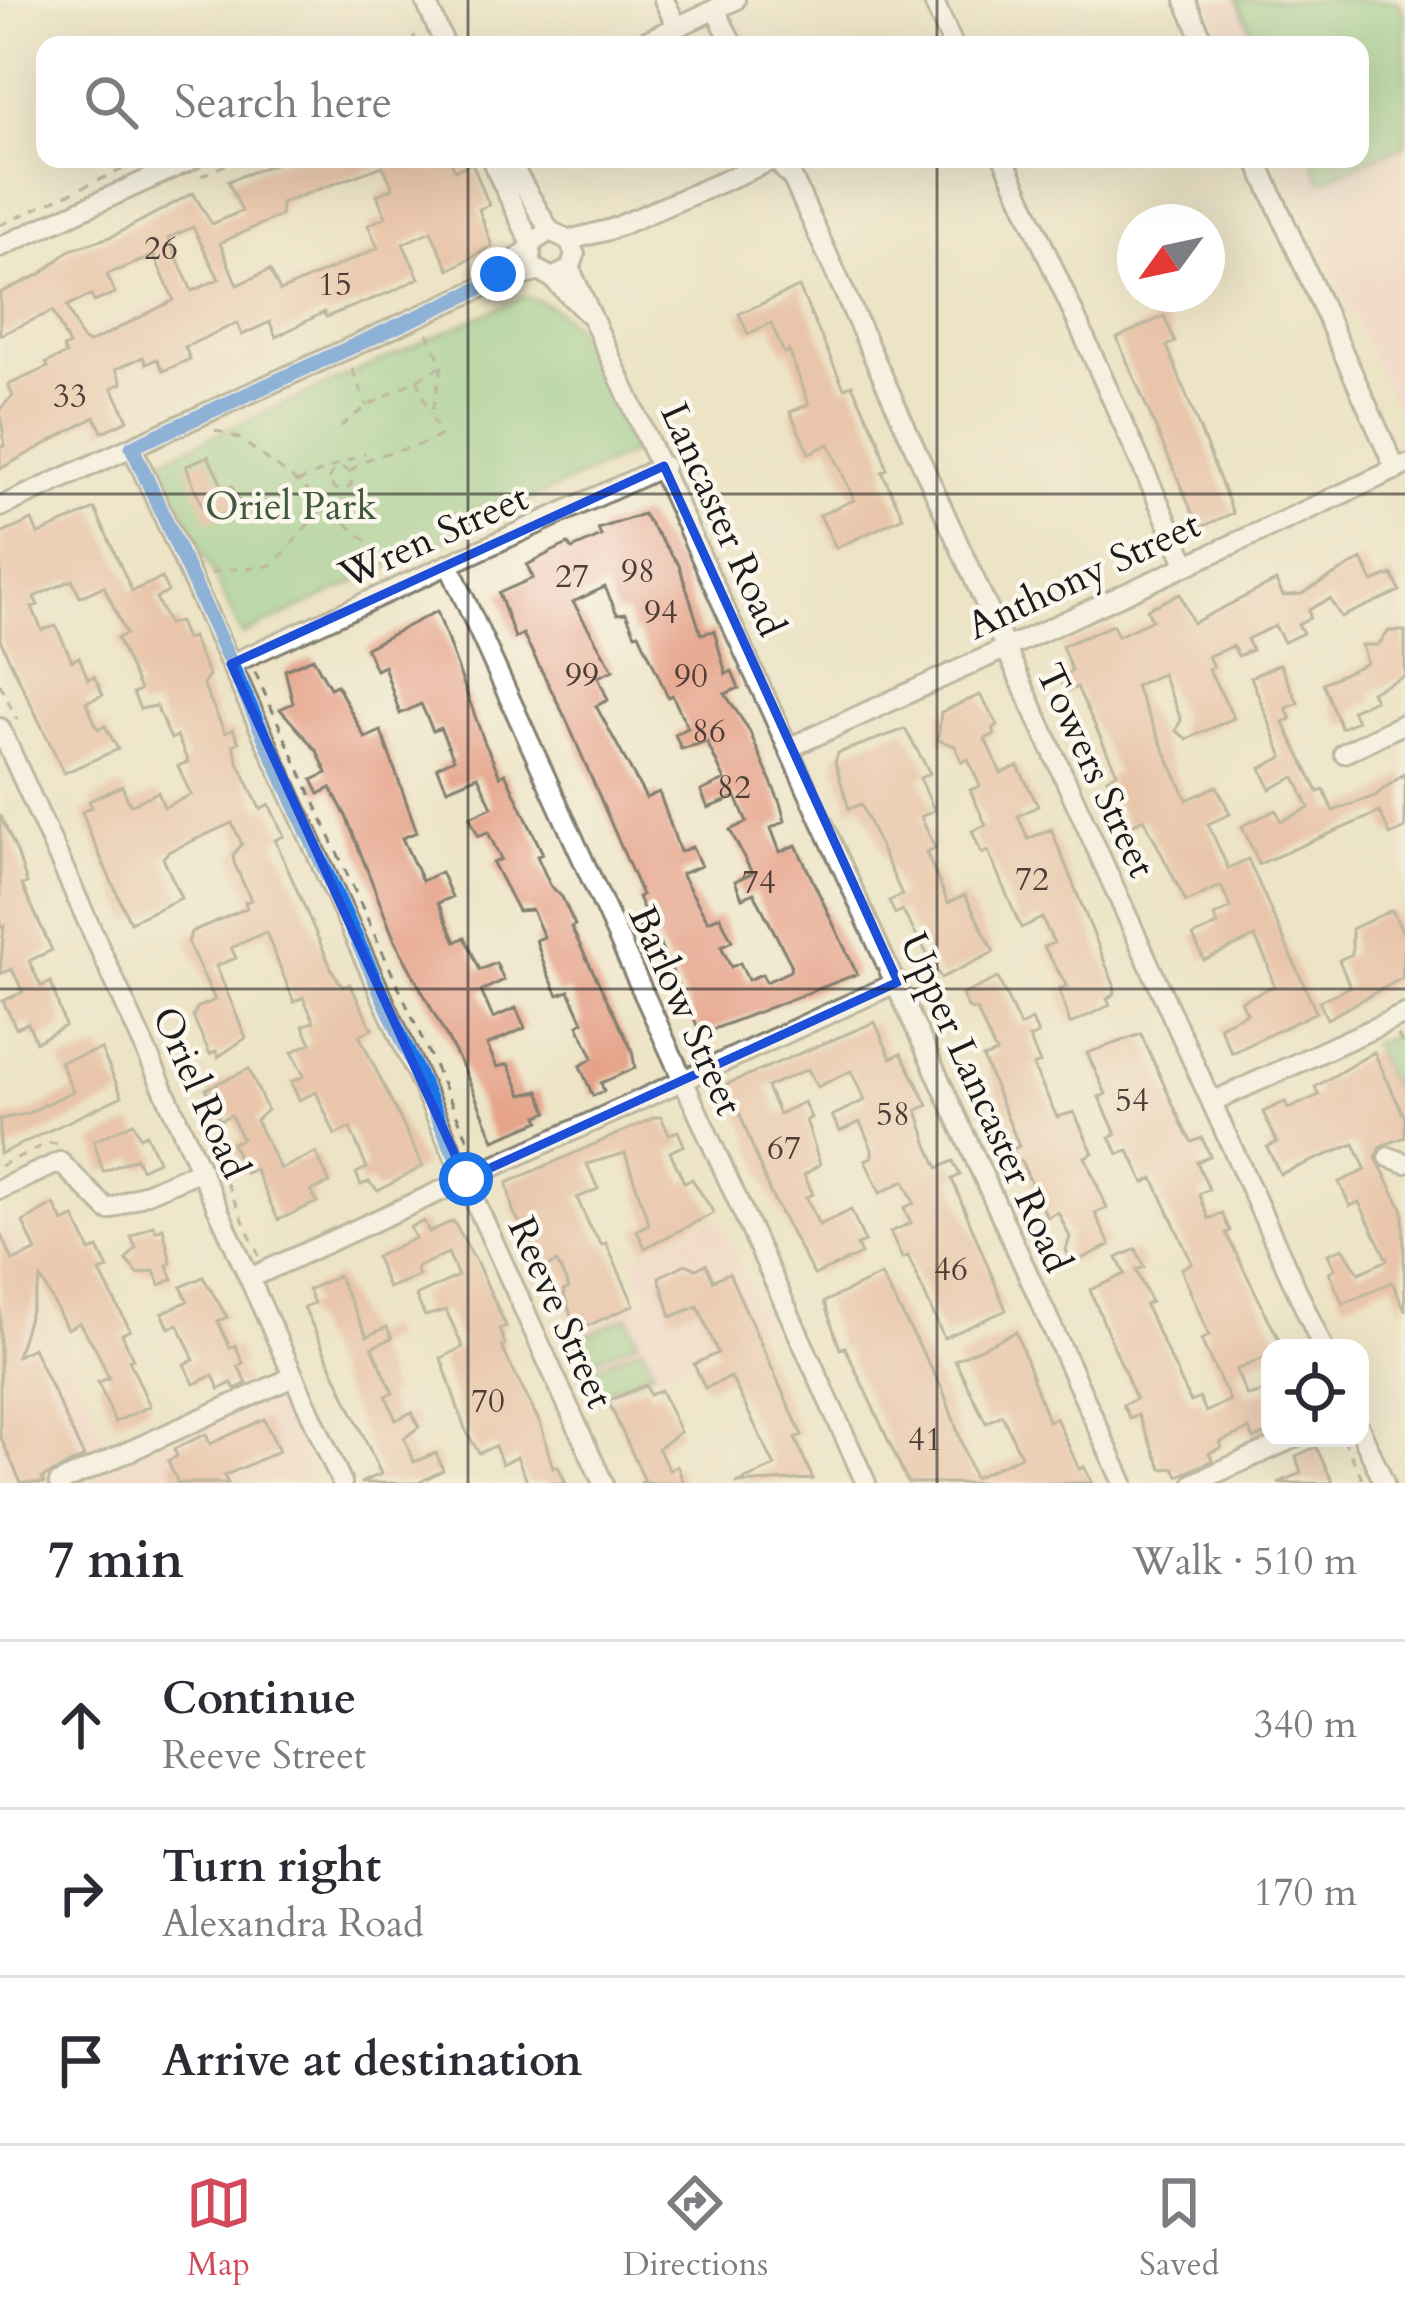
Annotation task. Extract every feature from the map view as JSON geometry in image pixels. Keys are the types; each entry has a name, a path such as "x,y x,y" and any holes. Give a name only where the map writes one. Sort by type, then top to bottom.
{"street":[{"path":"424,0 440,36"},
{"path":"664,0 677,27"},
{"path":"658,36 734,0"},
{"path":"933,0 949,36"},
{"path":"1185,0 1201,36"},
{"path":"716,9 729,36"},
{"path":"0,247 173,168"},
{"path":"495,168 530,247 559,258"},
{"name":"Lancaster Road","path":"513,168 594,320 791,747"},
{"path":"0,507 483,287 599,244 612,230 754,168"},
{"name":"Towers Street","path":"783,168 793,179 1319,1339"},
{"path":"1008,168 1186,562"},
{"path":"1260,168 1400,467"},
{"path":"530,247 559,258"},
{"path":"483,287 530,247"},
{"name":"Reeve Street","path":"132,447 472,1171 603,1483"},
{"name":"Wren Street","path":"231,664 664,466"},
{"name":"Anthony Street","path":"791,747 1400,467"},
{"name":"Barlow Street","path":"449,565 866,1483"},
{"path":"1344,753 1405,723"},
{"name":"Oriel Road","path":"0,728 342,1483"},
{"name":"Upper Lancaster Road","path":"791,747 1124,1483"},
{"path":"250,1278 472,1171 898,982"},
{"path":"1212,1102 1405,1014"},
{"path":"0,1189 60,1162 108,1210 201,1170"},
{"path":"59,1483 293,1377"},
{"path":"1194,1483 1274,1447"},
{"path":"1368,1447 1384,1483"}],"path":[{"path":"0,225 125,168"},
{"path":"427,331 442,366 430,416"},
{"path":"341,427 368,406 442,366"},
{"path":"352,369 368,406"},
{"path":"333,486 350,485 350,472 368,455 413,449 440,435 417,380"},
{"path":"213,427 238,438 297,482 403,573"},
{"path":"297,482 367,453"},
{"path":"318,502 333,486 334,470 350,472"},
{"path":"211,574 229,566 264,568 275,563 323,507"},
{"path":"254,670 472,1171"},
{"path":"1397,1033 1405,1050"},
{"path":"1347,1447 1364,1483"}],"highlighted area":[{"path":"664,466 898,982 466,1179 231,664"}],"shaded area":[{"path":"1211,0 1405,0 1405,429 1287,168 1369,168 1369,36 1227,36"},
{"path":"232,270 273,357 101,434 61,348"},
{"path":"0,1208 111,1451 44,1483 0,1483"},
{"path":"717,1215 767,1325 593,1403 565,1339 650,1299 632,1256"},
{"path":"275,1393 316,1483 78,1483"}],"green space":[{"path":"1237,0 1397,0 1405,17 1405,145 1369,160 1369,36 1254,36"},
{"path":"1315,168 1351,168 1321,181"},
{"name":"Oriel Park","path":"523,297 545,304 580,335 633,452 242,635 160,460"},
{"path":"1405,1030 1405,1114 1372,1044"},
{"path":"628,1316 639,1340 587,1363 577,1339"},
{"path":"642,1346 653,1371 601,1394 590,1369"}],"building":[{"path":"263,168 377,168 281,203 281,215 220,243 237,285 270,270 280,291 378,248 368,225 386,217 377,195 393,188 384,168 474,168 489,205 479,209 492,246 449,270 431,231 403,244 419,278 391,292 326,317 324,312 276,337 270,322 242,335 237,323 185,347 190,359 163,371 157,359 146,364 143,357 116,369 122,383 112,388 128,420 102,432 95,417 0,469 0,448 5,446 0,409 13,396 8,385 48,367 46,363 66,354 63,348 69,345 53,311 0,335 0,293 41,274 70,250 113,236 193,193 212,224 242,211 228,181","holes":["193,227 219,279 192,291 168,238","154,256 174,300 89,343 82,339 67,306 91,295 94,302 115,293 107,274"]},
{"path":"799,287 844,388 852,385 878,439 887,469 882,472 903,517 836,548 820,515 854,500 829,444 809,453 790,412 809,404 789,351 784,353 771,323 748,334 739,314"},
{"path":"1164,316 1175,342 1167,346 1233,513 1199,528 1117,338"},
{"path":"208,456 224,489 232,486 242,507 208,521 186,466"},
{"path":"95,509 132,591 162,578 168,592 156,598 168,624 179,622 186,639 192,637 209,676 203,684 225,733 233,729 239,742 233,745 238,762 260,809 269,804 284,836 275,840 333,972 343,987 350,984 372,1029 359,1035 423,1166 378,1191 369,1182 361,1185 356,1173 367,1168 350,1128 335,1135 316,1092 299,1100 291,1082 304,1076 292,1052 311,1043 303,1026 314,1021 303,997 294,1002 266,932 231,948 236,958 216,966 246,1038 218,1057 216,1051 210,1054 193,1017 197,1008 215,1000 188,943 191,932 247,908 245,902 251,900 234,863 233,855 242,844 232,823 168,852 163,858 181,898 130,922 90,834 82,812 92,807 89,801 122,786 130,805 158,792 164,807 191,795 178,766 188,762 177,736 171,739 156,706 140,709 133,693 140,690 117,638 126,634 104,586 80,597 72,580 34,597 38,605 32,607 42,630 56,626 72,661 79,657 88,679 94,676 103,695 86,702 98,729 105,726 118,749 64,773 0,640 1,534 32,520 38,534"},
{"path":"643,514 679,565 701,634 714,631 726,674 732,671 739,688 725,694 749,730 780,803 785,821 771,828 780,852 796,845 857,974 701,1034 657,938 645,939 639,926 649,922 638,897 642,895 566,719 523,634 515,638 499,593 533,578 527,565 568,544 572,549 601,536 598,529","holes":["605,587 617,614 626,613 635,634 639,633 688,728 675,734 681,749 707,742 725,780 701,791 708,808 736,797 747,822 730,830 752,873 735,881 742,898 754,893 791,964 790,971 766,982 762,974 748,980 740,963 731,967 721,946 732,941 720,916 708,921 681,874 701,866 692,847 680,852 659,792 646,798 596,706 608,700 598,677 613,670 573,602"]},
{"path":"1362,559 1373,582 1392,574 1400,591 1341,617 1330,599 1309,609 1310,618 1298,624 1303,633 1284,642 1275,626 1247,639 1252,650 1238,656 1233,646 1208,656 1213,667 1208,669 1234,718 1187,739 1176,731 1181,719 1162,674 1135,686 1187,800 1217,786 1230,814 1208,824 1228,868 1248,859 1316,1012 1232,1053 1219,1026 1247,1013 1241,1001 1274,986 1267,962 1255,937 1204,960 1193,936 1218,925 1214,916 1231,908 1221,886 1186,902 1144,819 1128,827 1117,804 1107,808 1101,795 1113,790 1107,778 1117,773 1077,687 1066,692 1059,677 1072,671 1062,646 1113,625 1118,636 1152,620 1147,609 1180,594 1193,623 1276,581 1283,596 1301,594"},
{"path":"437,611 484,741 500,776 505,773 543,854 537,856 550,885 562,897 575,925 571,927 632,1050 635,1068 601,1083 604,1091 593,1096 580,1066 593,1058 578,1025 583,1022 569,991 558,995 546,970 536,940 544,937 532,910 518,911 493,863 501,859 488,832 478,836 470,817 492,807 478,776 447,789 437,767 454,759 440,728 433,731 421,704 400,714 384,666 376,670 366,648"},
{"path":"1389,631 1405,631 1405,676 1371,692 1375,700 1352,710 1357,721 1341,728 1323,683 1367,663 1362,645 1378,645"},
{"path":"313,658 330,688 337,685 365,738 381,731 417,832 402,838 422,881 441,872 452,897 438,903 456,942 465,937 480,970 496,963 504,980 481,991 493,1018 516,1008 525,1028 487,1045 497,1067 508,1064 522,1095 539,1091 548,1112 538,1116 540,1121 494,1140 464,1069 395,941 346,816 331,788 319,794 312,780 327,773 317,751 280,709 293,703 285,670"},
{"path":"1280,664 1298,703 1286,708 1291,719 1283,722 1318,792 1324,790 1333,811 1375,796 1405,773 1405,828 1390,835 1380,812 1259,864 1242,826 1276,810 1281,821 1309,808 1295,777 1270,789 1261,768 1283,757 1251,677"},
{"path":"980,695 998,725 993,728 995,734 985,739 1001,773 1018,766 1038,806 1018,816 1028,839 1051,829 1114,985 1115,993 1107,999 1110,1005 1070,1024 1059,989 1067,986 1044,947 1054,943 1042,918 1021,928 988,851 982,854 972,831 986,825 970,790 980,786 968,759 962,762 955,746 938,740 941,712"},
{"path":"905,729 930,773 920,778 934,810 921,817 935,848 926,852 948,903 965,895 994,952 941,978 902,910 895,914 889,901 902,895 861,804 849,809 835,762 838,753"},
{"path":"0,815 27,883 22,885 52,950 29,961 41,986 51,982 65,1026 36,1042 28,1023 16,1028 3,1001 23,992 12,969 0,974 4,926 0,928"},
{"path":"1392,910 1405,938 1402,978 1327,1019 1319,1001 1350,987 1339,960 1352,954 1352,929"},
{"path":"998,978 1020,1026 1032,1020 1038,1034 1029,1038 1040,1063 1033,1066 1057,1117 1074,1112 1093,1153 1085,1157 1107,1208 1095,1213 1110,1245 1072,1263 1066,1250 1070,1237 1058,1212 1047,1217 1021,1161 1009,1166 1003,1154 1019,1146 983,1058 996,1053 977,1011 968,1008 962,995"},
{"path":"875,1022 891,1058 901,1053 928,1105 917,1110 938,1168 953,1161 960,1175 952,1179 1006,1310 944,1338 908,1256 902,1258 890,1232 911,1223 904,1208 914,1203 904,1181 880,1193 865,1160 872,1157 872,1149 860,1122 840,1131 832,1116 865,1100 851,1071 817,1087 808,1069 767,1087 779,1114 804,1102 811,1118 806,1120 820,1164 804,1175 813,1194 806,1197 819,1225 851,1210 865,1242 857,1245 861,1254 814,1275 770,1193 735,1101 730,1104 722,1086"},
{"path":"1141,1034 1186,1133 1192,1142 1202,1138 1210,1156 1197,1162 1209,1189 1199,1194 1209,1219 1222,1213 1230,1231 1226,1233 1279,1339 1261,1339 1261,1359 1236,1370 1247,1396 1261,1392 1261,1436 1254,1439 1249,1429 1220,1442 1222,1447 1209,1453 1213,1460 1178,1476 1174,1468 1162,1469 1138,1415 1130,1419 1123,1405 1136,1399 1090,1290 1125,1274 1117,1258 1136,1249 1144,1267 1136,1270 1151,1302 1145,1305 1191,1402 1200,1398 1206,1412 1230,1400 1201,1340 1209,1336 1181,1269 1192,1263 1153,1178 1144,1183 1129,1151 1118,1154 1110,1137 1116,1134 1099,1097 1106,1094 1087,1053"},
{"path":"101,1049 122,1096 0,1154 0,1119 26,1114 73,1091 60,1062"},
{"path":"1374,1052 1405,1118 1405,1137 1381,1146 1376,1158 1403,1210 1405,1311 1392,1282 1343,1304 1329,1272 1335,1269 1328,1254 1343,1248 1359,1273 1387,1260 1359,1202 1350,1206 1339,1182 1366,1170 1354,1144 1280,1174 1267,1147 1277,1142 1263,1112 1285,1102 1288,1109 1319,1095 1315,1087"},
{"path":"249,1069 267,1110 256,1120 280,1169 316,1153 330,1183 311,1191 317,1202 278,1220 255,1169 245,1173 232,1143 242,1139 231,1115 220,1120 206,1089"},
{"path":"661,1117 669,1134 678,1131 684,1145 670,1152 684,1182 692,1179 714,1213 645,1248 637,1230 649,1224 625,1153 587,1164 598,1189 577,1198 589,1225 602,1245 606,1243 634,1305 576,1331 563,1291 569,1288 557,1262 544,1268 513,1211 507,1183"},
{"path":"133,1123 140,1137 146,1134 158,1161 141,1169 136,1158 103,1172 94,1141"},
{"path":"54,1204 63,1222 74,1217 90,1251 98,1248 108,1269 100,1272 130,1330 122,1334 150,1406 115,1422 98,1382 109,1378 95,1347 79,1323 67,1329 41,1278 17,1356 33,1348 84,1457 42,1478 44,1483 21,1483 0,1436 0,1232 13,1261 36,1251 23,1222"},
{"path":"424,1221 429,1232 453,1221 476,1261 506,1326 499,1329 505,1344 501,1346 541,1425 553,1468 558,1466 566,1483 528,1483 517,1457 502,1464 495,1446 479,1453 465,1429 441,1358 463,1347 446,1310 425,1316 416,1296 458,1276 448,1253 416,1268 419,1276 388,1288 376,1257 415,1238 410,1227"},
{"path":"153,1225 156,1231 163,1228 173,1279 160,1285 154,1271 138,1274 126,1260 136,1248 131,1237"},
{"path":"686,1264 696,1269 706,1264 713,1280 729,1273 802,1435 795,1438 813,1479 736,1483 775,1466 731,1377 705,1388 694,1364 718,1353 698,1306 671,1317 659,1277"},
{"path":"881,1275 943,1390 974,1478 1021,1456 1002,1415 986,1423 955,1360 1016,1332 1048,1421 1056,1418 1079,1469 1084,1467 1092,1483 908,1483 845,1347 840,1349 824,1302"},
{"path":"338,1276 367,1336 387,1327 392,1338 372,1347 393,1393 386,1396 396,1420 412,1412 419,1427 404,1438 414,1462 436,1453 443,1470 418,1483 360,1483 381,1474 304,1307 314,1303 308,1290"},
{"path":"203,1277 227,1317 218,1321 230,1348 235,1345 243,1363 238,1366 247,1383 235,1389 232,1383 219,1389 213,1375 194,1384 184,1364 194,1360 178,1324 169,1328 162,1313 188,1301 181,1287"},
{"path":"646,1385 650,1395 661,1390 680,1432 658,1448 669,1470 677,1466 684,1483 640,1483 645,1481 608,1401"},
{"path":"264,1419 279,1451 224,1476 228,1483 178,1483 168,1461 177,1456 174,1449 206,1434 210,1444"},
{"path":"1316,1447 1333,1483 1278,1483 1301,1473 1296,1456"}],"route":[{"path":"466,1179 132,447 483,287 498,274"}]}
